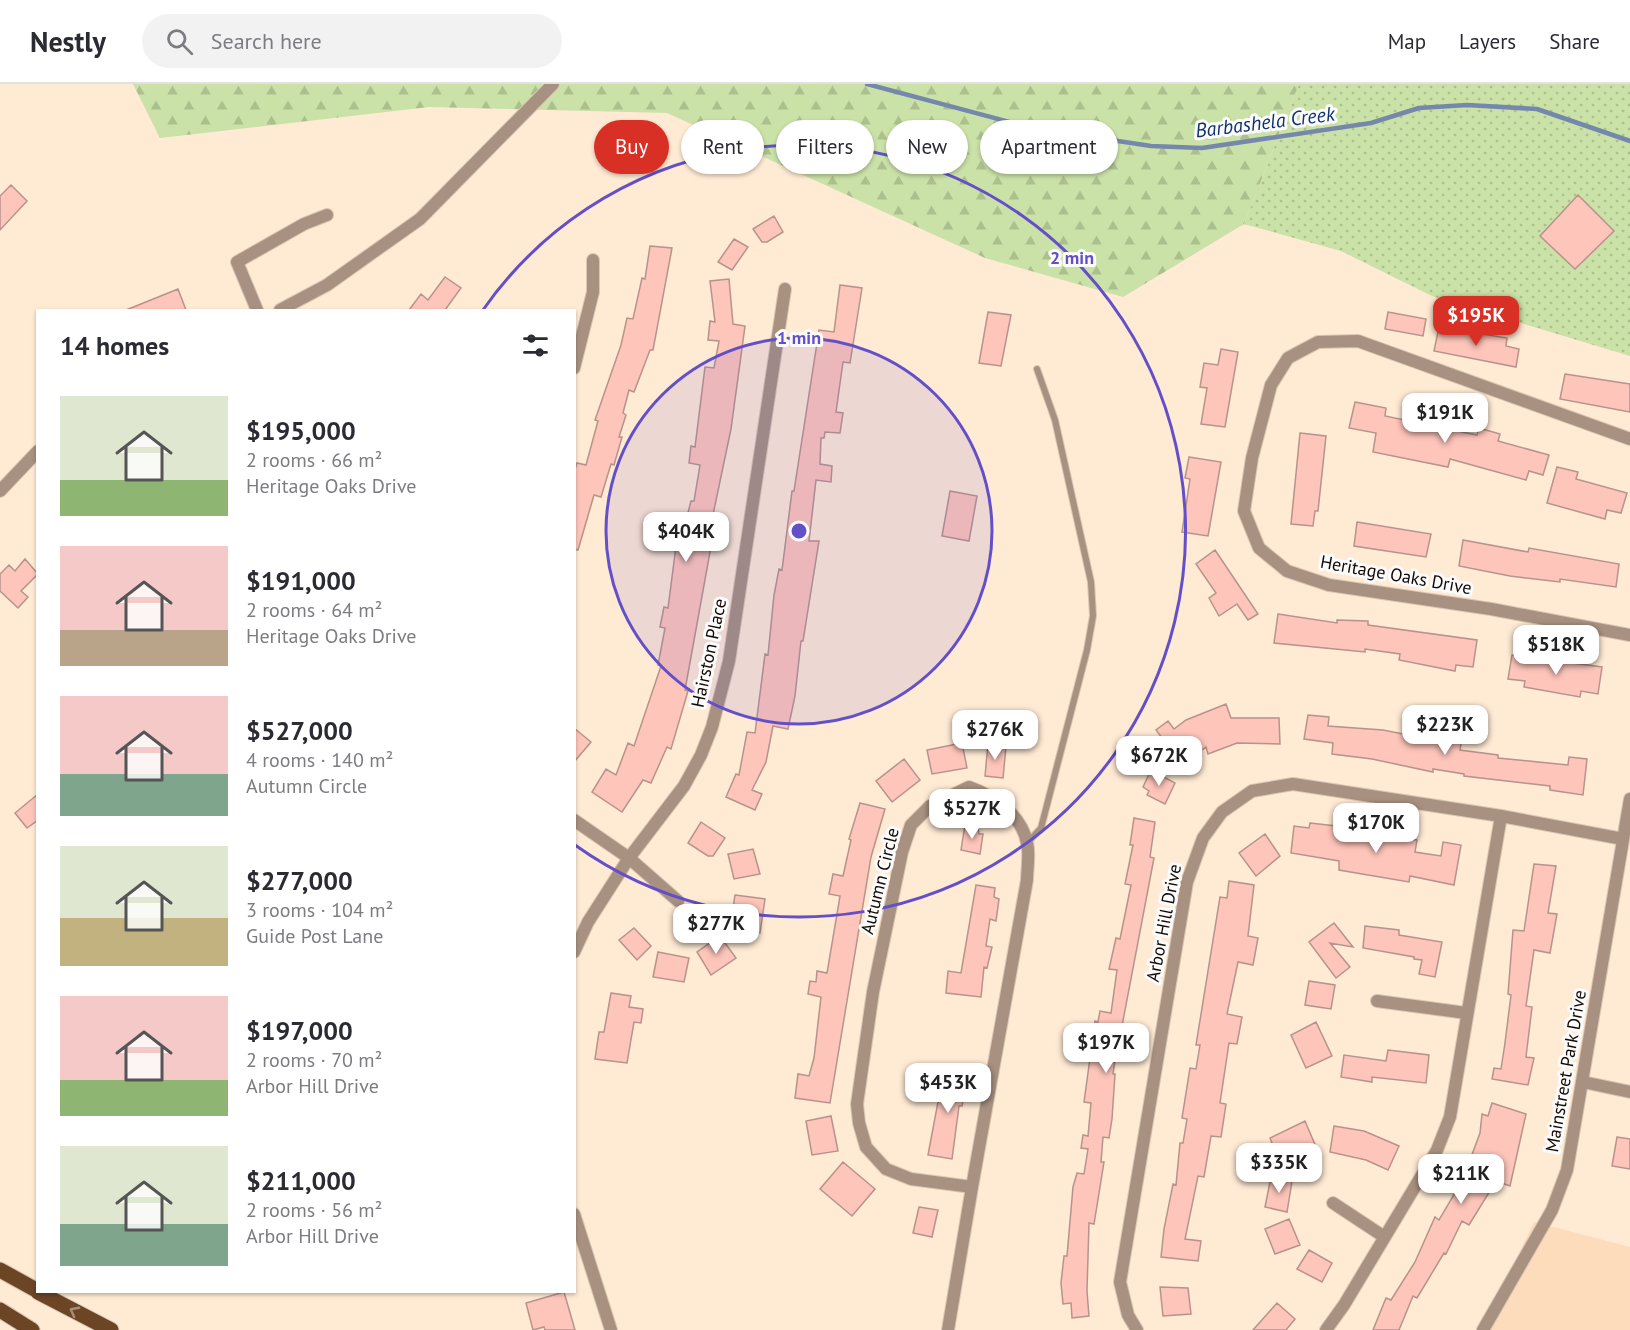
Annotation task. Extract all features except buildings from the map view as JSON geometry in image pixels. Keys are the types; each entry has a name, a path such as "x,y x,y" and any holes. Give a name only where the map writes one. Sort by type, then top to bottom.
{"main road":[{"path":"0,1270 36,1290"},
{"path":"42,1293 111,1330"},
{"path":"0,1310 32,1330"}],"street":[{"path":"282,309 327,285 420,219 553,84"},
{"path":"257,309 237,262 304,224 327,215"},
{"path":"576,360 592,292 593,260"},
{"name":"Hairston Place","path":"576,948 588,922 629,858 684,786 701,755 712,727 729,661 785,289"},
{"name":"Heritage Oaks Drive","path":"1630,439 1358,341 1318,342 1288,358 1271,385 1252,458 1244,511 1259,548 1287,571 1329,585 1491,609 1630,635"},
{"path":"0,491 36,453"},
{"name":"Arbor Hill Drive","path":"1137,1330 1128,1315 1120,1282 1187,882 1203,838 1222,812 1252,791 1293,784 1501,816 1623,839"},
{"name":"Autumn Circle","path":"948,1330 1027,880 1027,843 1018,820 990,795 969,787 930,806 911,825 902,852 873,992 857,1104 859,1123 866,1147 886,1169 912,1179 972,1187"},
{"name":"Mainstreet Park Drive","path":"1483,1330 1552,1210 1567,1170 1630,799"},
{"path":"1326,1330 1344,1305 1383,1236 1437,1149 1450,1117 1501,816"},
{"path":"576,821 629,858 678,901"},
{"path":"1377,1001 1466,1014"},
{"path":"1583,1082 1630,1092"},
{"path":"1333,1203 1383,1236"},
{"path":"576,1220 611,1330"}],"lane":[{"path":"1027,843 1041,828 1087,650 1093,616 1091,582 1055,420 1037,369"}],"shaded area":[{"path":"1534,1222 1630,1247 1630,1330 1482,1330"}],"green space":[{"path":"133,84 1299,84 1244,224 1123,297 985,258 801,174 874,174 874,120 776,120 776,163 764,157 764,120 682,120 667,113 429,107 160,138"},
{"path":"1299,84 1630,84 1630,356 1432,296 1341,251 1244,224"}],"waterway":[{"name":"Barbashela Creek","path":"867,84 1032,128 1151,146 1202,148 1371,123 1419,108 1467,105 1537,109 1630,141"}]}
